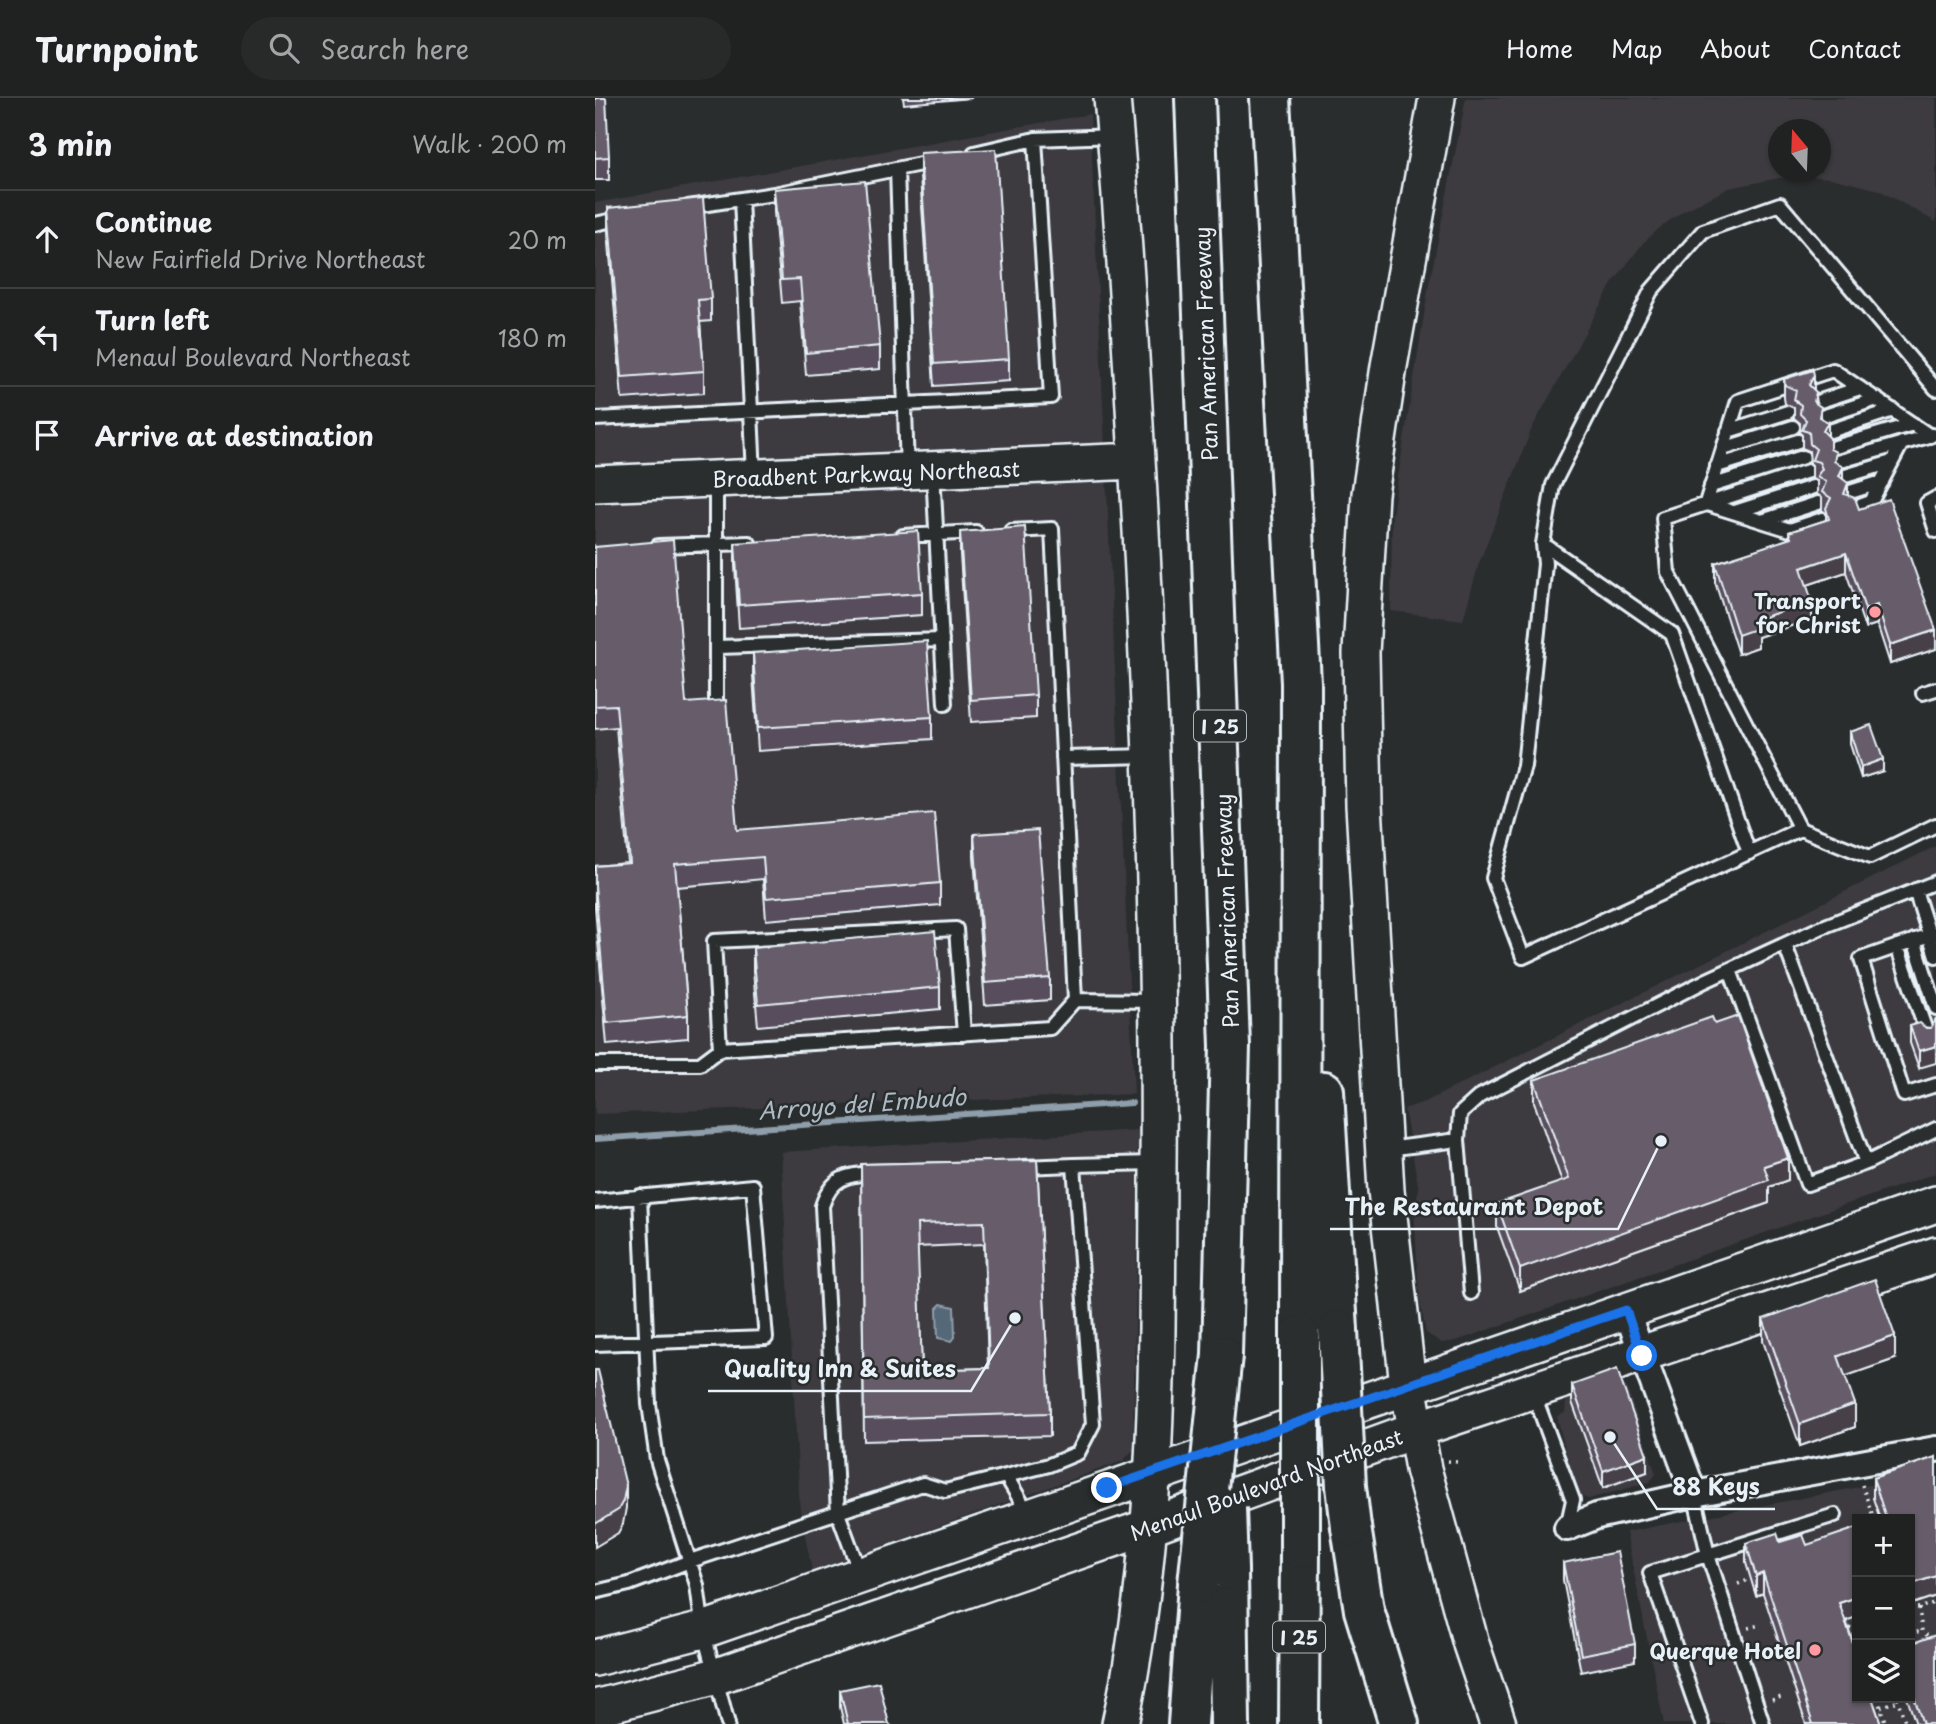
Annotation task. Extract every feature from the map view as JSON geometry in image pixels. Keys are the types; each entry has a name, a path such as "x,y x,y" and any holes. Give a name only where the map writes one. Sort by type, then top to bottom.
{"highway":[{"name":"Pan American Freeway","path":"1195,98 1230,1046 1213,1577"},
{"name":"I 25","path":"1270,98 1301,683 1299,1724"},
{"path":"1301,683 1346,1486 1359,1585 1374,1651 1399,1724"},
{"path":"1188,1724 1213,1577"},
{"path":"1213,1577 1230,1724"},
{"path":"1374,1651 1407,1724"}],"main road":[{"path":"1112,98 1131,340 1152,756 1159,1001 1151,1473 1148,1527 1132,1662 1121,1724"},
{"path":"1437,98 1389,366 1365,555 1361,653 1364,806 1383,1150 1408,1384 1423,1469 1453,1583 1498,1724"},
{"name":"Broadbent Parkway Northeast","path":"595,484 1137,461"},
{"path":"595,1658 702,1630 1408,1384 1936,1204"},
{"name":"Menaul Boulevard Northeast","path":"595,1708 717,1676 1148,1527 1415,1430 1642,1356 1936,1255"}],"street":[{"path":"1626,1310 1693,1494"},
{"path":"1567,1528 1597,1516 1693,1494 1936,1449"}],"lane":[{"path":"679,208 897,169 1035,139 1115,136"},
{"path":"595,419 1051,397 1035,139"},
{"path":"897,169 903,404 937,534 945,704"},
{"path":"741,199 754,477"},
{"path":"1800,829 1523,957 1493,878 1524,766 1545,564 1543,544 1553,485 1651,291 1703,231 1780,204 1936,389"},
{"path":"595,224 642,214"},
{"path":"1706,503 1738,401 1833,370 1933,435"},
{"path":"1817,402 1860,388"},
{"path":"1822,417 1877,400"},
{"path":"1827,432 1893,410"},
{"path":"1728,431 1788,412"},
{"path":"1832,448 1913,424"},
{"path":"1723,449 1793,427"},
{"path":"1837,462 1933,435"},
{"path":"1717,466 1798,442"},
{"path":"1852,509 1871,502 1902,443"},
{"path":"1711,486 1803,457"},
{"path":"1842,477 1892,462"},
{"path":"1808,471 1663,518 1668,572 1800,829 1870,857 1936,825"},
{"path":"716,479 716,704"},
{"path":"1847,493 1882,482"},
{"path":"1735,512 1813,487"},
{"path":"1936,498 1927,503 1936,528"},
{"path":"1706,503 1790,530 1823,519"},
{"path":"1762,521 1818,503"},
{"path":"595,1064 700,1064 720,1049 1050,1028 1075,1000 1052,529 896,536"},
{"path":"648,547 757,542"},
{"path":"1543,544 1672,634 1749,853"},
{"path":"718,647 942,640"},
{"path":"1923,693 1936,689"},
{"path":"1063,758 1152,756"},
{"path":"1472,1293 1458,1140 1460,1114 1480,1096 1784,944 1936,881"},
{"path":"1915,890 1933,934 1936,956"},
{"path":"720,1049 714,941 956,929 964,1034"},
{"path":"1933,934 1861,959 1904,1095 1936,1084"},
{"path":"1914,940 1936,1008"},
{"path":"1784,944 1866,1163"},
{"path":"1897,946 1928,1037"},
{"path":"1730,970 1807,1184 1866,1163 1936,1129"},
{"path":"1075,1000 1159,1001"},
{"path":"1383,1150 1458,1140"},
{"path":"1008,1168 1158,1163"},
{"path":"595,1592 629,1584 690,1561 923,1484 945,1491 1049,1465 1078,1452 1093,1424 1074,1165"},
{"path":"861,1574 838,1513 822,1206 827,1189 840,1179 888,1173"},
{"path":"595,1201 753,1186 766,1338 648,1345 595,1344"},
{"path":"640,1196 649,1404 657,1460 697,1585 702,1630 717,1676 728,1724"},
{"path":"1533,1392 1573,1500 1567,1528"},
{"path":"1006,1476 1029,1515"},
{"path":"1693,1494 1708,1555 1763,1724"},
{"path":"1702,1724 1650,1573 1835,1515"}],"path":[{"path":"1446,1460 1458,1462"},
{"path":"1860,1480 1872,1514"},
{"path":"1738,1584 1751,1579"},
{"path":"1915,1608 1936,1602"},
{"path":"1919,1608 1922,1631 1936,1643"},
{"path":"1846,1621 1852,1628"},
{"path":"1915,1633 1922,1631"},
{"path":"1879,1703 1886,1724"},
{"path":"1870,1710 1889,1703"},
{"path":"1899,1703 1906,1724"}],"shaded area":[{"path":"1466,98 1936,98 1936,222 1879,190 1831,178 1831,119 1768,119 1768,180 1729,188 1683,211 1643,243 1612,284 1532,428 1479,563 1463,620 1391,611 1392,515 1428,290"},
{"path":"1090,114 1134,1094 595,1114 595,203"},
{"path":"1936,846 1936,1173 1456,1341 1442,1343 1426,1333 1419,1297 1414,1205 1419,1190 1404,1109 1427,1101"},
{"path":"1138,1130 1133,1450 1123,1461 812,1571 800,1509 781,1152"},
{"path":"1613,1384 1626,1386 1656,1474 1650,1482 1589,1499 1576,1495 1557,1416 1565,1413 1566,1401"},
{"path":"1936,1472 1936,1724 1664,1724 1626,1532"}],"water":[{"path":"941,1304 954,1307 955,1337 952,1341 938,1338 937,1308"}],"building":[{"path":"595,98 606,98 609,157 595,158"},
{"path":"996,149 1009,359 934,364 920,153"},
{"path":"865,181 880,346 806,353 800,279 782,280 774,189"},
{"path":"703,198 711,299 698,300 704,371 622,377 608,208"},
{"path":"1813,370 1814,375 1809,385 1816,392 1814,402 1821,407 1819,417 1828,422 1823,431 1830,438 1830,449 1836,452 1834,461 1843,467 1839,476 1848,483 1844,494 1855,498 1859,509 1889,499 1936,630 1890,645 1877,605 1865,609 1846,553 1801,568 1812,601 1755,620 1758,628 1738,635 1715,563 1791,538 1789,532 1829,519 1826,508 1831,498 1822,492 1826,482 1817,476 1822,469 1819,462 1812,460 1816,449 1810,444 1809,432 1802,430 1806,420 1800,414 1801,405 1794,400 1796,390 1785,385 1784,379"},
{"path":"1025,527 1036,695 971,700 960,532"},
{"path":"918,531 922,593 739,605 735,543"},
{"path":"673,540 686,703 726,700 737,830 934,813 940,883 766,898 763,857 675,864 688,1015 607,1023 595,866 630,863 616,705 595,706 595,547"},
{"path":"927,641 932,717 758,728 753,653"},
{"path":"1871,725 1883,759 1861,767 1850,732"},
{"path":"1038,830 1050,978 985,983 974,834"},
{"path":"935,931 940,987 758,1004 753,948"},
{"path":"1738,1016 1788,1158 1764,1166 1769,1180 1520,1269 1497,1204 1569,1179 1534,1080 1712,1017 1715,1024"},
{"path":"1936,1018 1936,1046 1919,1051 1910,1026 1920,1023 1931,1028"},
{"path":"1037,1160 1050,1413 864,1419 861,1164","holes":["984,1222 989,1368 922,1370 917,1224"]},
{"path":"1875,1279 1895,1336 1838,1356 1855,1404 1800,1424 1763,1319"},
{"path":"1617,1369 1647,1455 1603,1471 1572,1385"},
{"path":"595,1370 598,1370 626,1486 618,1510 595,1524"},
{"path":"1936,1457 1936,1576 1915,1583 1915,1514 1885,1514 1873,1478"},
{"name":"Querque Hotel","path":"1852,1530 1852,1599 1839,1603 1852,1641 1852,1703 1874,1703 1881,1724 1813,1724 1763,1573 1756,1576 1746,1543 1777,1533 1780,1542 1803,1535 1807,1545"},
{"path":"1617,1552 1635,1644 1581,1655 1563,1563"},
{"path":"1936,1635 1936,1724 1923,1724 1915,1700 1915,1642"},
{"path":"879,1682 889,1724 848,1724 840,1690"}],"waterway":[{"name":"Arroyo del Embudo","path":"595,1139 1132,1103"}],"place":[{"name":"Transport for Christ","path":"1875,612"},
{"name":"The Restaurant Depot","path":"1661,1141"},
{"name":"Quality Inn & Suites","path":"1015,1318"},
{"name":"88 Keys","path":"1610,1437"},
{"name":"Querque Hotel","path":"1815,1650"}],"route":[{"path":"1107,1488 1626,1310 1642,1356"}]}
